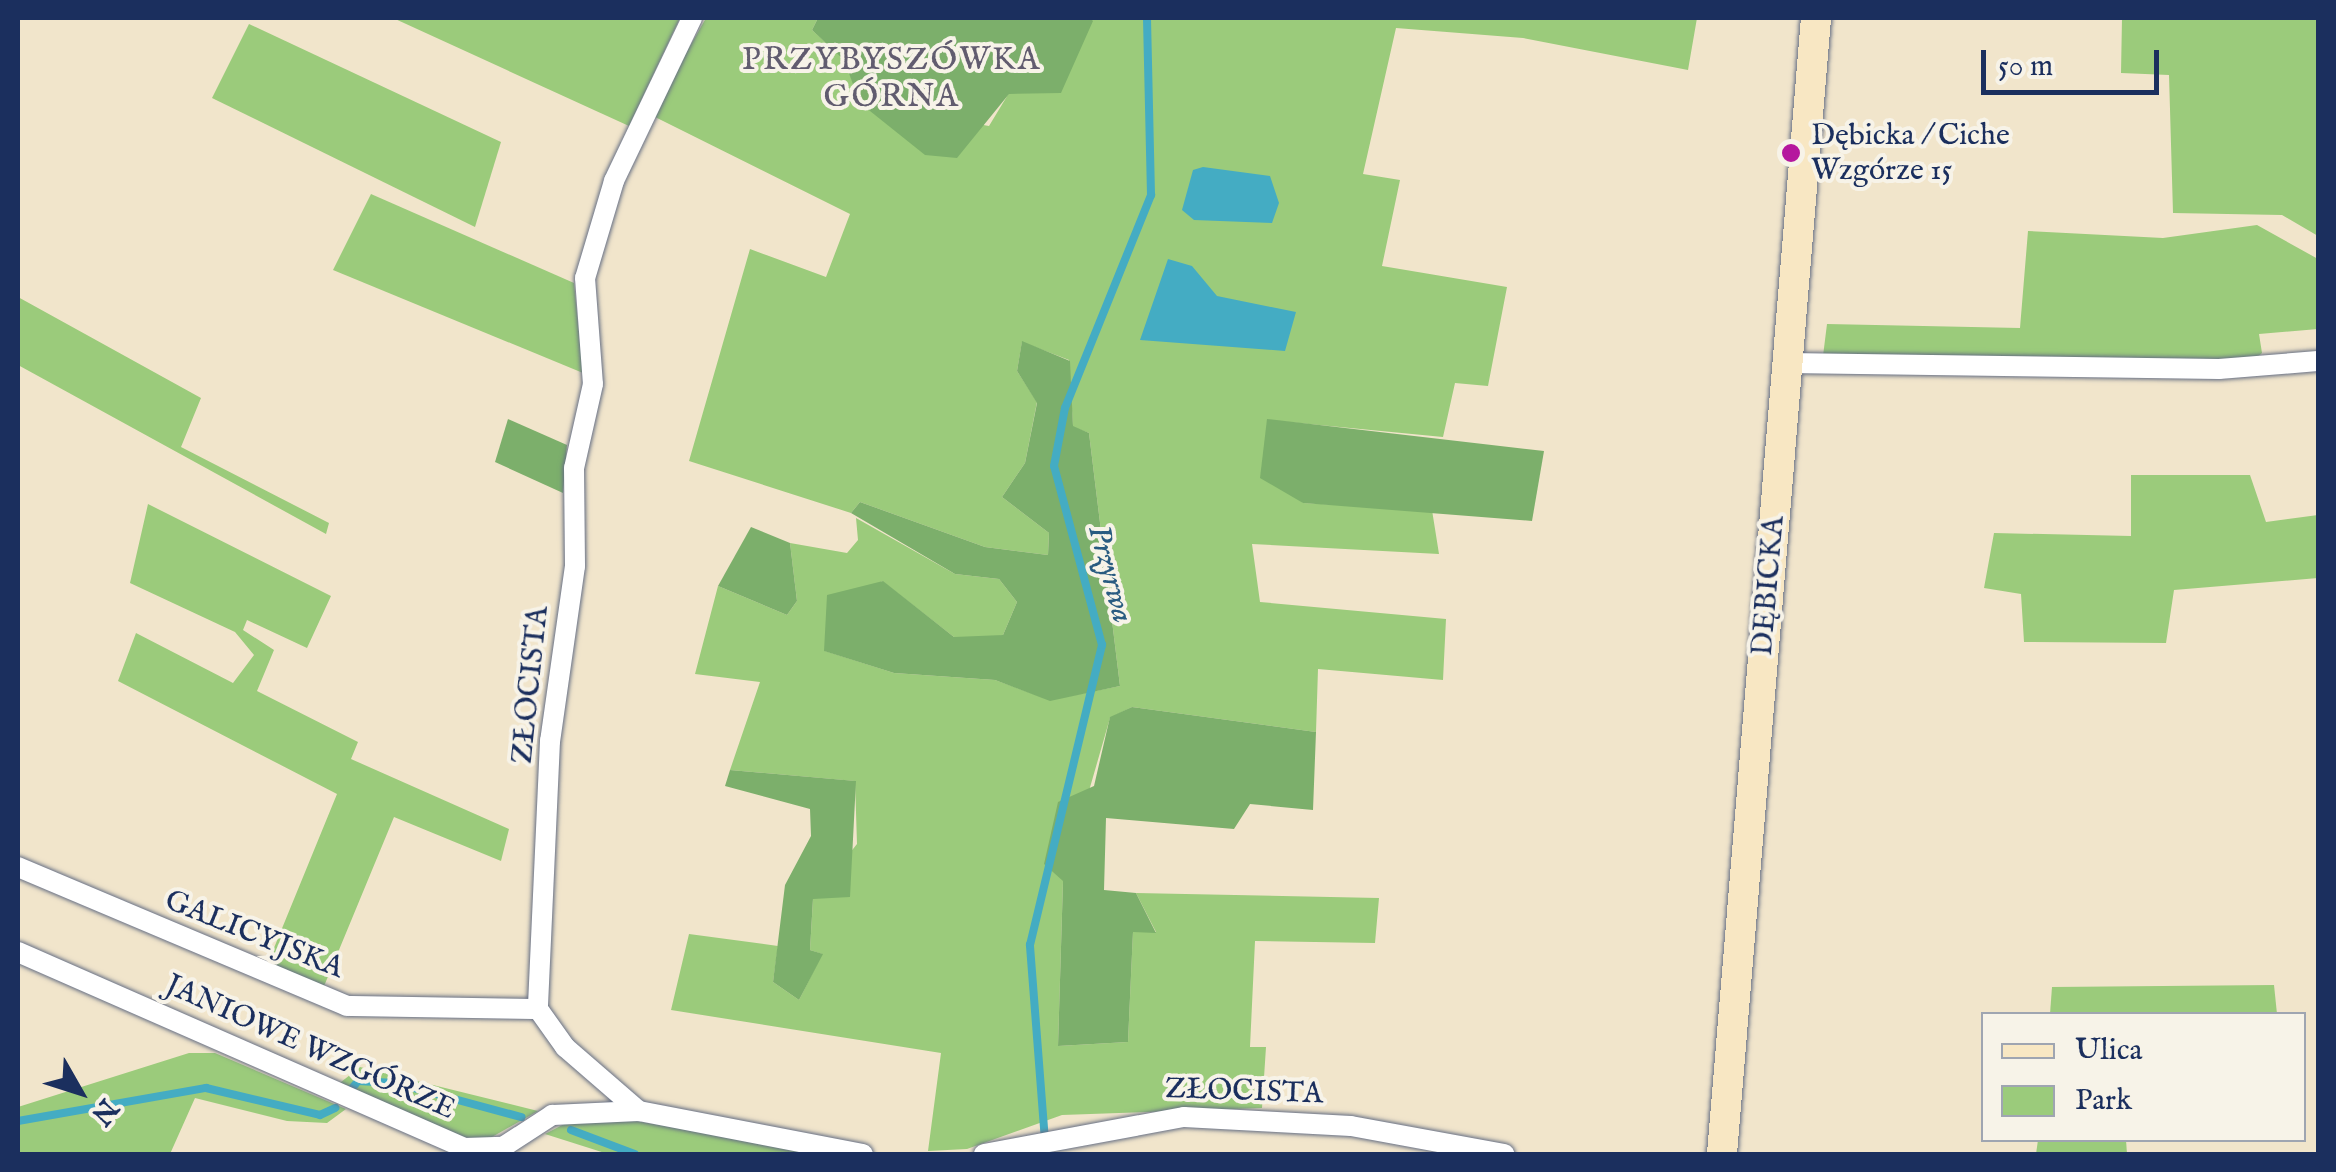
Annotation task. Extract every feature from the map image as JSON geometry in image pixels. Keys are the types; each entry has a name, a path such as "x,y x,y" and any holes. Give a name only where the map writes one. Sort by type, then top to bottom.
{"street":[{"name":"ZŁOCISTA","path":"538,1008 550,742 574,566 576,455 593,384 585,278 614,181 692,18"},
{"name":"DĘBICKA","path":"1722,1154 1816,18"},
{"path":"1788,364 2219,369 2318,360"},
{"name":"GALICYJSKA","path":"18,868 333,1002 538,1008"},
{"name":"JANIOWE WZGÓRZE","path":"18,952 354,1104 465,1148 502,1151 552,1115 638,1110"},
{"path":"538,1008 566,1048 638,1110 863,1154"},
{"name":"ZŁOCISTA","path":"984,1154 1136,1120 1250,1118 1504,1154"}],"green space":[{"path":"393,18 680,18 629,126"},
{"path":"706,18 818,18 812,30 844,59 861,103 989,126 1009,93 1090,18 1697,18 1688,70 1523,38 1396,28 1363,174 1400,180 1382,266 1507,287 1488,386 1455,383 1443,437 1267,420 1303,503 1432,510 1439,554 1252,544 1260,602 1446,619 1443,680 1318,669 1316,732 1132,707 1110,718 1063,881 1058,1046 1128,1042 1133,931 1156,932 1136,893 1379,898 1375,943 1255,941 1250,1047 1266,1047 1262,1108 1062,1115 967,1149 928,1151 941,1053 671,1010 689,934 778,946 773,982 799,1000 822,954 810,950 813,899 857,844 855,781 730,770 760,682 695,674 718,586 787,615 797,601 790,543 847,553 858,540 856,518 955,574 999,579 1017,602 1003,635 976,642 954,637 882,581 825,651 894,673 995,680 1050,700 1120,686 1089,433 1073,427 1069,360 1022,342 1017,371 1037,402 1025,463 1002,497 1049,533 1048,555 985,547 860,502 851,513 689,461 750,249 826,277 850,214 651,115"},
{"path":"818,18 1093,21 1061,93 1009,94 957,158 925,155 860,103 844,60 812,30"},
{"path":"2122,18 2318,18 2318,236 2282,215 2173,213 2169,75 2121,73"},
{"path":"249,24 501,142 475,227 212,98"},
{"path":"371,194 574,283 583,373 333,270"},
{"path":"2257,225 2318,259 2318,329 2259,334 2262,353 2253,361 1823,356 1827,324 2020,328 2028,231 2163,238"},
{"path":"18,297 201,398 181,447 329,523 326,534 18,365"},
{"path":"1022,341 1070,361 1073,426 1089,433 1120,686 1050,701 995,680 894,673 824,651 827,595 883,581 954,637 1003,635 1017,602 999,579 955,574 851,513 860,502 985,547 1048,555 1049,533 1002,497 1025,463 1037,403 1017,371"},
{"path":"508,419 567,445 563,493 495,462"},
{"path":"1267,419 1544,451 1532,521 1303,503 1260,478"},
{"path":"2131,475 2250,475 2266,522 2318,515 2318,578 2174,590 2166,643 2024,642 2021,594 1984,588 1994,533 2131,536"},
{"path":"148,504 331,596 307,648 247,620 243,630 274,650 257,691 358,742 351,759 509,829 501,861 394,817 322,991 267,965 337,794 118,681 136,633 233,683 254,655 235,632 130,583"},
{"path":"751,527 790,543 797,601 787,615 718,586"},
{"path":"1132,707 1316,732 1313,810 1250,804 1234,829 1106,818 1104,890 1136,893 1156,933 1133,932 1128,1042 1058,1046 1063,881 1044,864 1058,802 1094,786 1110,717"},
{"path":"730,770 856,781 850,897 813,899 810,950 823,954 799,1000 773,982 785,885 811,836 810,809 725,786"},
{"path":"2274,985 2277,1012 2050,1012 2052,987"},
{"path":"189,1053 215,1053 346,1109 327,1123 287,1121 195,1098 170,1154 18,1154 18,1107"},
{"path":"360,1067 538,1111 485,1141 446,1134 336,1086"},
{"path":"574,1119 636,1121 827,1154 608,1154 545,1134"},
{"path":"2038,1142 2126,1142 2127,1154 2036,1154"}],"water":[{"path":"1203,167 1270,176 1279,203 1272,223 1194,220 1182,210 1193,170"},
{"path":"1168,259 1192,266 1217,296 1296,312 1285,351 1140,340"}],"waterway":[{"name":"Przyrwa","path":"1046,1154 1030,945 1102,645 1054,466 1065,408 1151,195 1147,18"},
{"path":"348,1093 358,1081 395,1083 521,1117"},
{"path":"18,1121 206,1088 320,1115 335,1108"},
{"path":"571,1130 635,1154"}],"place":[{"name":"Dębicka / Ciche Wzgórze 15","path":"1791,153"}],"district":[{"name":"PRZYBYSZÓWKA GÓRNA","path":"892,80"}]}
